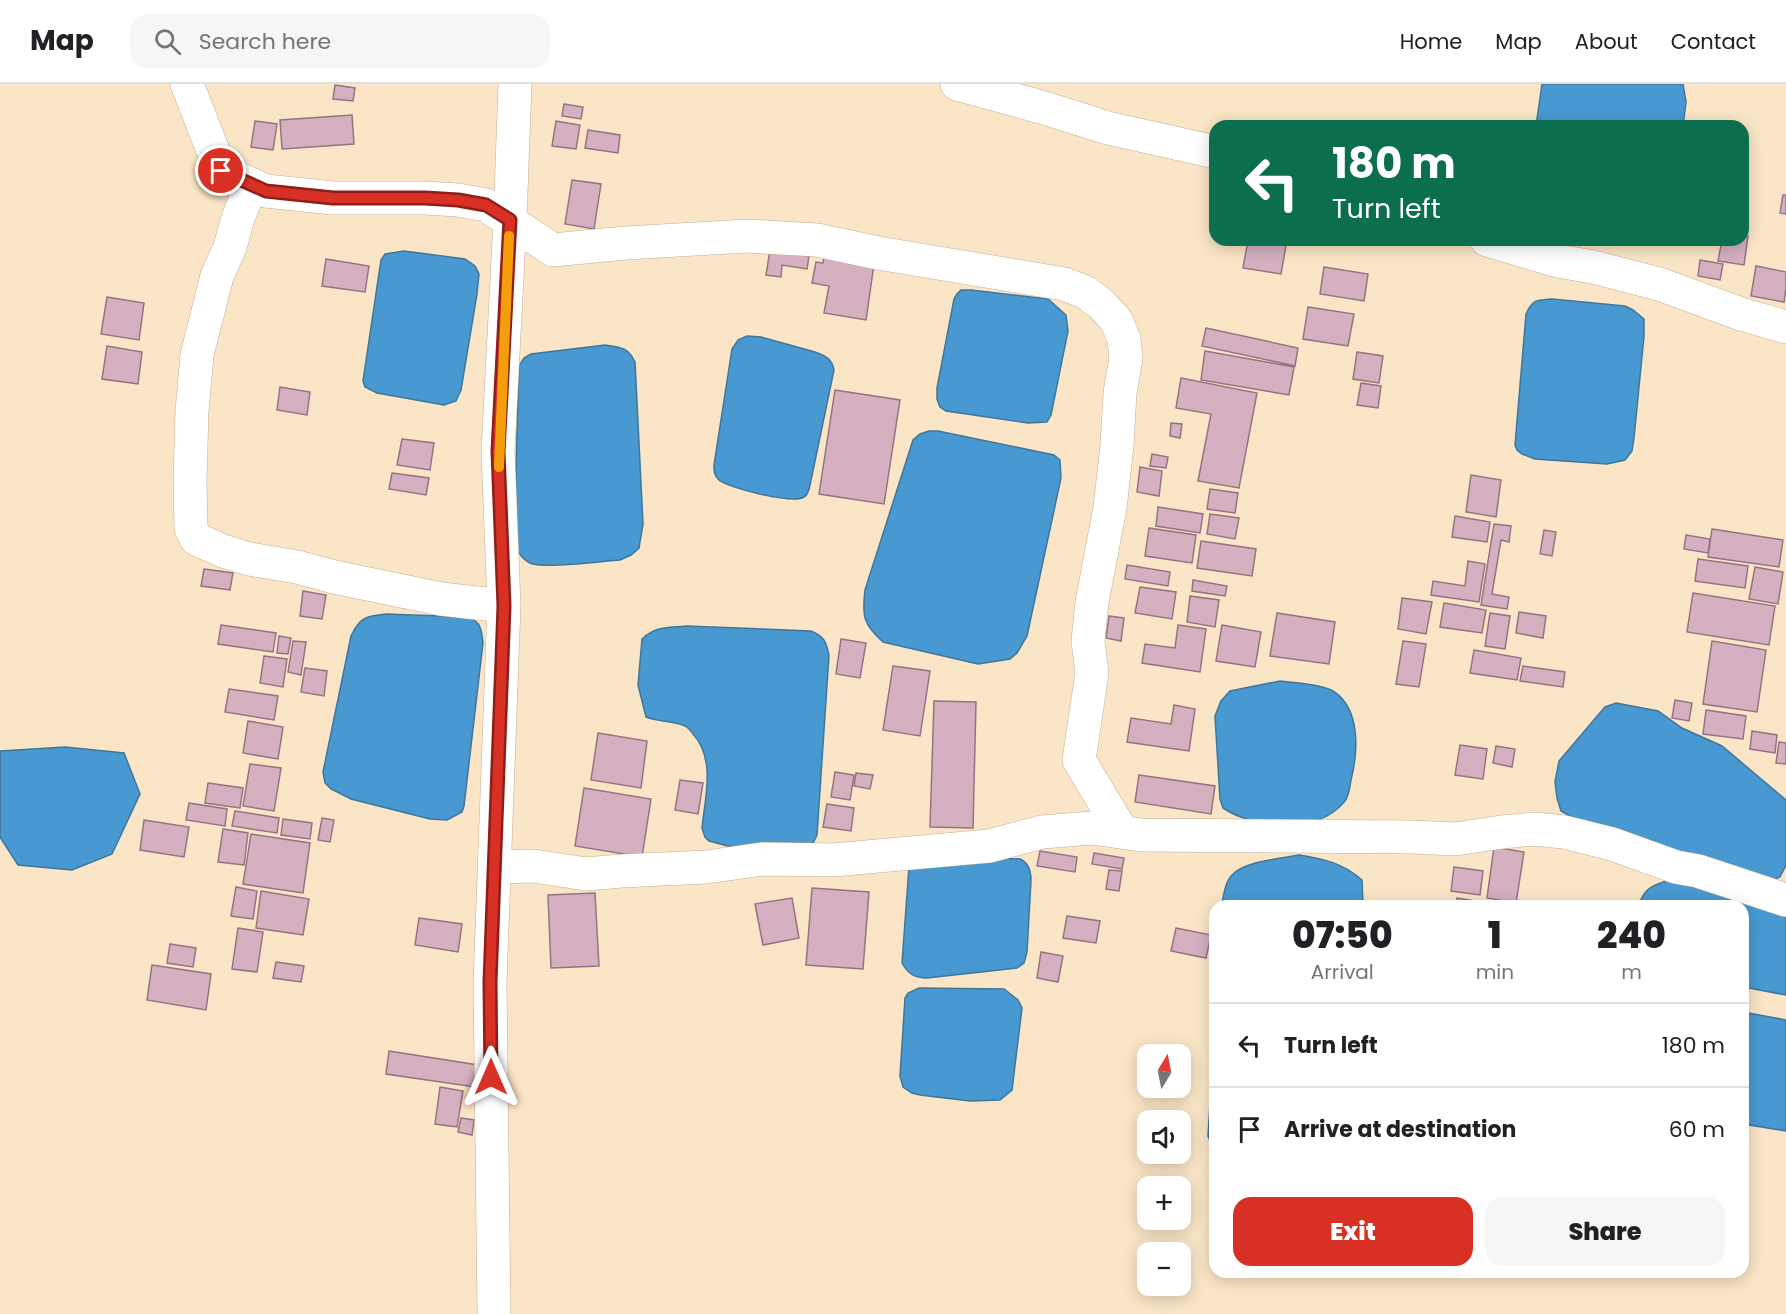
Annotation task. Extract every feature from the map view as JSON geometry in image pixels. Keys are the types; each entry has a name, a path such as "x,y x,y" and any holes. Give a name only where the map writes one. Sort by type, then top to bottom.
{"street":[{"path":"188,84 221,171 266,191 333,198 458,200 486,205 553,250 747,236 817,240 888,255 1064,284 1085,292 1101,304 1116,320 1124,339 1126,358 1120,393 1110,508 1092,602 1088,641 1092,673 1079,760 1122,832"},
{"path":"494,1314 490,982 504,606 498,451 515,84"},
{"path":"957,84 1053,110 1108,128 1209,151"},
{"path":"252,185 217,276 197,355 192,411 190,481 191,528 196,540 249,559 297,567 441,599 504,606"},
{"path":"1507,246 1558,261 1593,267 1659,284 1741,314 1786,327"},
{"path":"495,867 534,866 586,874 706,867 762,859 833,860 989,846 1042,832 1092,828 1141,835 1296,835 1456,839 1534,829 1564,832 1612,844 1676,867 1698,871 1785,897"}],"water":[{"path":"1542,84 1683,84 1686,102 1684,120 1537,120"},
{"path":"404,251 465,259 475,266 479,274 461,390 456,401 444,405 377,393 365,387 363,381 381,260 385,254"},
{"path":"961,290 1048,299 1066,315 1068,331 1051,415 1047,422 1028,423 946,411 940,407 937,388 954,299"},
{"path":"1552,299 1625,306 1644,319 1634,438 1632,451 1625,460 1607,464 1535,459 1517,450 1515,445 1526,314 1536,301"},
{"path":"747,336 761,337 815,352 828,358 832,363 834,370 810,487 804,497 797,499 774,497 733,487 718,479 715,474 714,465 732,349 738,340"},
{"path":"605,345 623,349 635,362 643,524 639,548 620,560 559,565 530,563 519,553 514,540 519,366 524,358 531,354"},
{"path":"929,431 1054,455 1060,460 1061,478 1027,636 1017,653 1010,659 978,664 883,642 871,630 865,619 865,590 913,440"},
{"path":"386,614 468,617 478,624 481,630 483,643 464,806 462,812 447,820 430,819 351,799 331,789 325,783 323,772 351,636 357,625 364,619"},
{"path":"686,626 811,631 824,640 829,655 817,835 813,843 784,849 728,846 709,841 705,837 702,828 707,792 705,755 687,727 646,717 638,685 642,639 657,630"},
{"path":"1280,681 1315,685 1333,691 1349,709 1355,732 1355,757 1345,801 1333,812 1303,824 1269,824 1252,821 1223,808 1220,799 1215,716 1221,701 1230,691"},
{"path":"1616,703 1658,711 1682,728 1722,746 1786,800 1786,865 1780,877 1770,881 1572,817 1561,811 1555,782 1559,761 1605,707"},
{"path":"65,747 124,753 140,794 112,854 72,870 18,865 0,837 0,751"},
{"path":"924,855 1020,859 1026,863 1030,870 1031,880 1027,952 1024,963 1017,968 927,978 909,973 902,963 909,867"},
{"path":"1299,855 1317,858 1348,869 1362,880 1363,900 1223,900 1228,881 1238,870 1273,859"},
{"path":"1670,880 1740,900 1641,900 1650,888"},
{"path":"1749,902 1786,913 1786,995 1749,988"},
{"path":"919,988 1004,989 1018,1000 1022,1008 1012,1090 1000,1100 970,1101 920,1095 903,1087 900,1076 905,998 908,993"},
{"path":"1749,1013 1786,1020 1786,1131 1749,1125"}],"building":[{"path":"335,85 355,88 353,101 333,99"},
{"path":"564,104 583,107 581,119 562,116"},
{"path":"352,115 354,144 282,149 280,120"},
{"path":"255,121 277,124 273,150 251,147"},
{"path":"556,121 580,125 576,149 552,146"},
{"path":"588,130 620,135 618,153 585,148"},
{"path":"572,180 601,184 594,229 565,224"},
{"path":"1783,195 1786,195 1786,214 1780,213"},
{"path":"1247,246 1286,246 1281,274 1243,268"},
{"path":"1721,246 1747,246 1744,265 1718,261"},
{"path":"770,250 809,256 807,269 782,265 781,277 766,275"},
{"path":"824,256 874,264 866,320 824,313 829,286 812,283 816,262 823,263"},
{"path":"326,259 369,266 365,292 322,286"},
{"path":"1700,260 1723,264 1720,280 1698,276"},
{"path":"1756,266 1786,272 1784,302 1751,296"},
{"path":"1324,267 1368,274 1364,301 1320,294"},
{"path":"107,297 144,303 139,340 101,334"},
{"path":"1308,307 1354,314 1348,346 1303,339"},
{"path":"1206,328 1298,348 1295,366 1202,346"},
{"path":"107,346 142,352 138,384 102,379"},
{"path":"1205,351 1294,367 1289,395 1201,380"},
{"path":"1357,352 1383,356 1379,383 1353,379"},
{"path":"1181,378 1257,393 1239,488 1198,481 1211,414 1176,408"},
{"path":"1361,383 1381,386 1378,408 1357,405"},
{"path":"280,387 310,392 307,415 277,410"},
{"path":"835,390 900,400 884,504 819,494"},
{"path":"1171,423 1182,424 1180,438 1170,436"},
{"path":"402,439 434,443 430,470 397,465"},
{"path":"1152,454 1168,457 1166,468 1150,466"},
{"path":"1140,467 1162,471 1159,496 1137,492"},
{"path":"392,473 429,478 426,495 389,489"},
{"path":"1471,475 1501,480 1496,517 1466,512"},
{"path":"1210,489 1238,493 1235,513 1207,509"},
{"path":"1158,507 1203,514 1200,533 1156,526"},
{"path":"1210,514 1239,518 1235,539 1207,534"},
{"path":"1455,516 1490,522 1487,542 1452,537"},
{"path":"1494,524 1511,526 1509,542 1501,540 1492,594 1509,597 1507,609 1481,605"},
{"path":"1149,528 1196,535 1192,563 1145,556"},
{"path":"1712,529 1783,540 1779,567 1708,557"},
{"path":"1544,530 1556,532 1552,556 1540,554"},
{"path":"1686,535 1710,539 1708,553 1684,549"},
{"path":"1201,541 1256,549 1252,576 1197,568"},
{"path":"1698,559 1748,566 1745,588 1695,581"},
{"path":"1468,561 1485,564 1479,602 1431,595 1433,581 1465,586"},
{"path":"1127,565 1170,572 1168,586 1125,579"},
{"path":"1755,567 1783,572 1778,604 1749,599"},
{"path":"204,569 233,573 230,590 201,586"},
{"path":"1193,580 1227,586 1225,596 1192,591"},
{"path":"1140,587 1176,592 1172,619 1135,613"},
{"path":"303,591 326,595 322,619 300,616"},
{"path":"1693,593 1775,606 1769,645 1687,632"},
{"path":"1190,596 1219,600 1215,627 1187,622"},
{"path":"1402,598 1432,602 1426,634 1398,629"},
{"path":"1444,603 1486,610 1482,633 1440,627"},
{"path":"1519,612 1546,616 1543,638 1516,633"},
{"path":"1277,613 1335,622 1329,664 1270,656"},
{"path":"1490,613 1510,616 1505,649 1485,646"},
{"path":"1109,616 1124,618 1121,641 1106,638"},
{"path":"221,625 276,633 273,652 218,644"},
{"path":"1178,625 1206,629 1200,672 1142,663 1145,644 1175,648"},
{"path":"1222,625 1261,632 1255,667 1216,661"},
{"path":"279,636 291,638 288,654 277,653"},
{"path":"841,639 866,643 860,678 836,674"},
{"path":"293,641 306,642 301,675 288,672"},
{"path":"1403,641 1426,644 1419,687 1396,684"},
{"path":"1712,641 1766,650 1757,712 1703,704"},
{"path":"1474,650 1521,658 1517,680 1470,673"},
{"path":"264,656 287,659 283,687 260,683"},
{"path":"893,666 930,671 920,736 883,730"},
{"path":"1523,666 1565,672 1563,687 1520,681"},
{"path":"305,668 327,671 324,696 301,692"},
{"path":"229,689 278,696 274,720 225,712"},
{"path":"1675,700 1692,703 1689,721 1672,718"},
{"path":"934,701 976,702 973,828 930,827"},
{"path":"1174,705 1195,709 1189,751 1127,742 1131,718 1171,724"},
{"path":"1706,710 1746,716 1743,739 1703,734"},
{"path":"248,721 283,727 278,759 243,753"},
{"path":"1752,731 1777,735 1775,753 1750,749"},
{"path":"598,733 647,741 641,788 591,780"},
{"path":"1779,742 1786,743 1786,764 1776,763"},
{"path":"1460,745 1487,749 1483,779 1455,775"},
{"path":"1496,746 1515,749 1512,767 1493,763"},
{"path":"250,764 281,768 274,811 243,806"},
{"path":"835,772 854,775 850,800 831,797"},
{"path":"856,773 873,775 870,789 854,786"},
{"path":"1139,775 1215,786 1211,814 1135,802"},
{"path":"680,780 703,783 698,814 675,810"},
{"path":"208,783 243,788 240,808 205,803"},
{"path":"584,788 651,799 642,857 575,846"},
{"path":"189,803 227,809 225,826 186,820"},
{"path":"827,804 854,808 851,831 823,827"},
{"path":"235,811 279,818 277,833 232,826"},
{"path":"322,818 334,820 330,842 318,840"},
{"path":"283,819 312,823 310,839 281,835"},
{"path":"144,820 189,827 184,857 140,850"},
{"path":"223,829 248,833 244,865 218,862"},
{"path":"251,834 310,843 303,893 243,884"},
{"path":"1494,847 1524,852 1516,900 1487,898"},
{"path":"1040,851 1077,857 1075,872 1037,866"},
{"path":"1094,853 1124,858 1122,869 1092,864"},
{"path":"1454,867 1483,871 1480,895 1451,891"},
{"path":"1109,870 1122,871 1119,891 1106,889"},
{"path":"236,887 257,891 253,919 231,916"},
{"path":"812,888 869,892 863,969 806,965"},
{"path":"261,891 309,899 303,935 256,928"},
{"path":"595,893 599,966 551,968 548,895"},
{"path":"792,898 799,938 763,945 755,904"},
{"path":"1067,916 1100,921 1096,943 1063,938"},
{"path":"419,918 462,924 458,952 415,945"},
{"path":"238,928 263,932 257,972 232,969"},
{"path":"1176,928 1209,935 1206,958 1171,951"},
{"path":"170,944 196,948 193,967 167,963"},
{"path":"1041,952 1063,956 1058,982 1037,978"},
{"path":"276,962 304,966 301,982 273,978"},
{"path":"152,965 211,974 206,1010 147,1000"},
{"path":"389,1051 478,1065 475,1087 386,1074"},
{"path":"440,1087 463,1091 457,1127 435,1124"},
{"path":"461,1118 474,1120 472,1135 458,1132"}],"slow traffic":[{"path":"499,467 509,236"}],"route":[{"path":"221,171 266,191 333,198 458,200 486,205 510,220 498,451 504,606 490,982 491,1077"}]}
